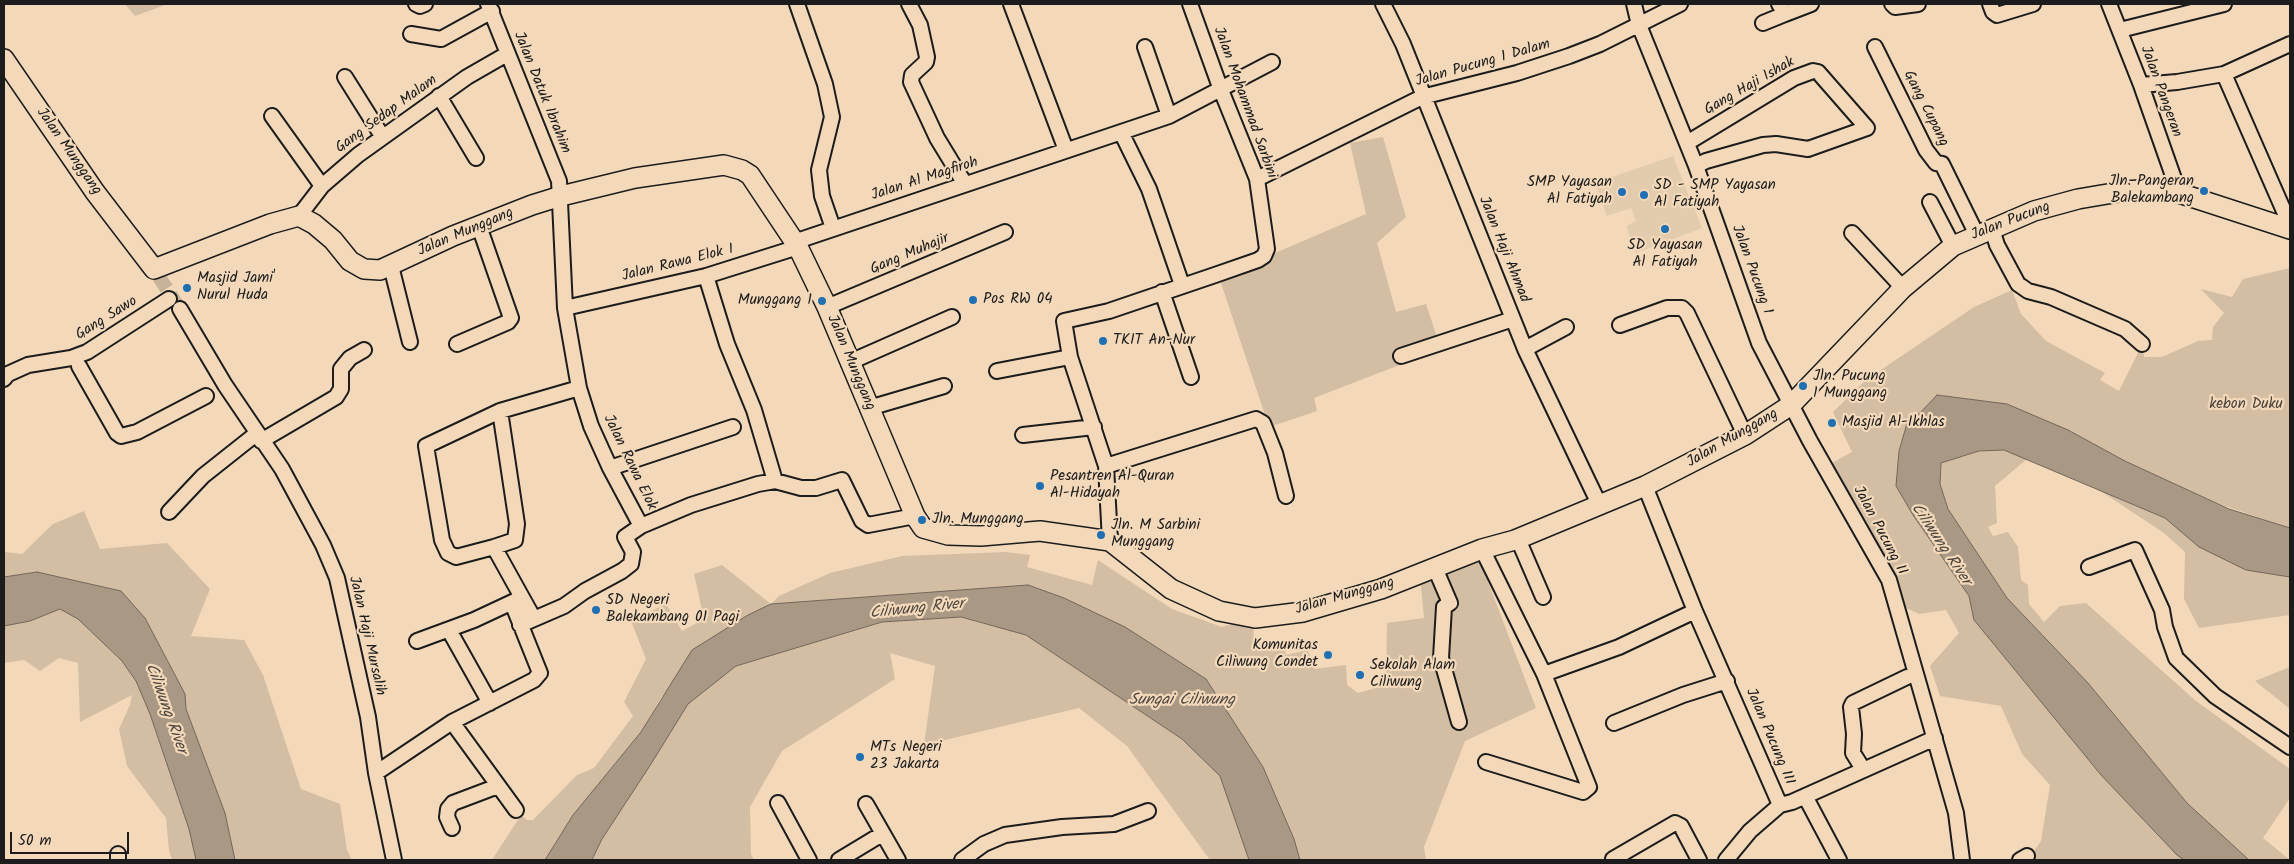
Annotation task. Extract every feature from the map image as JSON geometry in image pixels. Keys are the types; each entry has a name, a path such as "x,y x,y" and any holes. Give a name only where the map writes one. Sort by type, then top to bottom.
{"street":[{"path":"416,4 420,6 425,4"},
{"path":"797,4 825,84 832,117 819,170 822,196 833,228"},
{"path":"909,4 920,25 927,57 926,62 912,75 911,82 937,138 965,184"},
{"path":"1011,4 1066,150"},
{"name":"Jalan Mohammad Sarbini","path":"1110,541 1106,466 1070,357 1064,321 1109,311 1182,285 1215,276 1264,256 1266,245 1257,179 1221,90 1190,4"},
{"name":"Jalan Haji Ahmad","path":"1383,4 1403,44 1422,97 1443,143 1525,349 1600,506"},
{"name":"Jalan Pucung I","path":"1634,4 1639,25 1696,166 1759,343 1791,405"},
{"name":"Jalan Pucung 1 Dalam","path":"1257,179 1422,97 1569,56 1600,44 1680,4"},
{"path":"1763,23 1782,9 1811,4"},
{"path":"1892,4 1895,7 1918,4"},
{"path":"1990,4 1997,15 2033,4"},
{"name":"Jalan Pangeran","path":"2109,4 2141,85 2178,193"},
{"path":"2120,30 2195,7 2224,4"},
{"path":"411,34 441,39 490,7"},
{"name":"Jalan Datuk Ibrahim","path":"490,7 506,54 539,128 559,181 561,196"},
{"path":"2141,85 2177,82 2224,74 2290,44"},
{"name":"Gang Cupang","path":"1875,46 1926,150 1936,163 1942,164 1984,232 1997,245 2018,284 2028,291 2051,298 2125,329 2142,344"},
{"path":"1145,47 1169,116"},
{"name":"Gang Sedap Malam","path":"299,216 322,186 382,136 439,96 506,54"},
{"name":"Jalan Munggang","path":"4,59 96,192 157,273 270,224 299,216 314,224 333,240 350,260 364,269 380,270 479,226 532,205 561,196 635,178 724,165 742,170 750,175 796,245 827,307 915,516 919,523 928,531 948,535 981,536 1040,531 1110,541 1171,590 1219,611 1255,618 1303,612 1380,589 1600,506 1645,486 1746,435 1791,405"},
{"name":"Jalan Al Magfiroh","path":"796,245 833,228 1169,116 1272,62"},
{"name":"Gang Haji Ishak","path":"1687,143 1794,78 1813,71 1818,72 1867,128 1808,148 1776,144 1763,145 1706,161 1696,166"},
{"path":"2224,74 2290,225"},
{"path":"345,77 382,136"},
{"path":"439,96 476,158"},
{"path":"272,116 322,186"},
{"path":"1121,132 1149,189 1182,285"},
{"name":"Jalan Pucung","path":"1791,405 1903,288 1953,246 2034,211 2078,199 2125,191 2155,189 2178,193 2290,229"},
{"name":"Jalan Rawa Elok","path":"561,196 565,308 579,388 591,426 610,468 641,526 724,494 775,481 801,488 816,488 842,480 862,520 868,525 915,516"},
{"path":"1930,202 1953,246"},
{"path":"457,344 508,322 511,318 479,226"},
{"name":"Gang Muhajir","path":"827,307 1005,232"},
{"path":"1852,233 1903,288"},
{"name":"Jalan Rawa Elok I","path":"565,308 706,276 796,245"},
{"path":"391,266 410,342"},
{"path":"706,276 728,344 754,410 775,481"},
{"path":"1162,292 1191,377"},
{"name":"Gang Sawo","path":"5,373 28,365 71,358 86,352 169,299"},
{"path":"1620,325 1667,308 1682,308 1687,313 1746,435"},
{"name":"Jalan Haji Mursalih","path":"180,309 215,391 259,437 282,469 337,578 368,717 376,773 394,860"},
{"path":"850,362 952,317"},
{"path":"1401,356 1513,319"},
{"path":"1525,349 1566,327"},
{"path":"169,512 203,476 259,437 336,397 341,389 341,369 350,358 364,350"},
{"path":"997,371 1070,357"},
{"path":"79,366 117,433 121,436 131,435 215,391"},
{"path":"869,408 944,386"},
{"path":"500,411 517,524 515,540 456,557 448,553 442,540 426,446 500,411 579,388"},
{"name":"Jalan Pucung II","path":"1791,405 1889,580 1956,813 1962,860"},
{"path":"1106,466 1256,419 1263,423 1275,453 1286,496"},
{"path":"610,468 733,427"},
{"path":"1023,435 1094,427"},
{"name":"Jalan Pucung III","path":"1645,486 1695,611 1780,805 1750,831 1726,860"},
{"path":"520,625 564,606 585,591 631,564 632,552 625,537 641,526"},
{"path":"1518,538 1543,597"},
{"path":"376,773 452,722 534,680 540,673 520,625 517,600 494,547"},
{"path":"1482,549 1544,674 1588,784 1588,790 1583,792 1486,762"},
{"path":"2089,567 2135,550 2162,610 2165,627 2176,658 2215,696 2290,748"},
{"path":"1435,568 1450,603 1444,608 1441,658 1459,722"},
{"path":"517,600 534,619"},
{"path":"417,641 449,630 517,600"},
{"path":"1544,674 1620,647 1695,611"},
{"path":"449,630 490,703"},
{"path":"1863,769 1853,753 1854,734 1851,707 1854,703 1908,677"},
{"path":"1614,723 1675,698 1727,681"},
{"path":"452,722 516,810"},
{"path":"1780,805 1805,796 1935,738"},
{"path":"452,828 447,817 448,809 453,803 498,786"},
{"path":"1805,796 1838,860"},
{"path":"778,803 809,860"},
{"path":"866,804 898,860"},
{"path":"962,860 984,844 1005,835 1062,826 1114,824 1148,810"},
{"path":"1613,858 1675,824 1681,826 1699,860"},
{"path":"839,860 882,834"}],"shaded area":[{"name":"SD - SMP Yayasan Al Fatiyah","path":"1673,156 1702,228 1636,253 1626,226 1636,221 1631,208 1607,216 1595,183"}],"green space":[{"path":"125,4 168,4 135,16"},
{"path":"1383,137 1406,217 1377,243 1396,312 1426,304 1441,349 1314,398 1317,411 1269,427 1219,277 1366,214 1350,143"},
{"name":"kebon Duku","path":"2290,268 2290,528 2216,503 2125,461 2068,430 2007,404 1937,395 1920,413 1908,420 1899,450 1896,486 1913,515 1969,596 1975,620 2101,775 2184,860 2028,860 2041,841 2050,785 2022,754 2001,706 1940,696 1930,666 1959,633 1946,610 1919,614 1890,600 1830,464 1852,452 1833,412 1866,380 1974,307 2012,290 2021,314 2046,341 2105,373 2100,380 2119,391 2142,345 2144,357 2162,357 2198,341 2212,340 2213,327 2224,313 2201,289 2232,297 2243,279"},
{"path":"2003,450 2027,459 1995,486 1997,523 1988,527 1993,536 2008,532 2018,547 2021,580 2028,585 2029,604 2044,622 2060,606 2086,603 2196,701 2290,769 2290,798 2263,838 2290,860 2249,860 2241,853 2187,803 2088,683 2007,598 1948,509 1940,484 1941,463 1979,451"},
{"path":"2093,486 2165,518 2246,570 2290,577 2290,615 2199,628 2184,599 2185,552 2164,533"},
{"path":"84,511 100,549 167,543 210,589 191,636 244,640 263,675 301,789 340,804 347,850 352,860 235,860 225,813 186,709 185,694 145,618 121,591 37,572 4,577 4,552 22,554 53,524"},
{"path":"1482,551 1482,566 1536,708 1465,741 1424,847 1426,860 1300,860 1294,839 1263,767 1206,679 1125,627 1064,598 1028,585 771,604 779,596 830,573 902,556 1006,552 1030,555 1027,567 1092,585 1098,560 1172,609 1222,627 1253,618 1254,643 1282,641 1286,655 1308,650 1314,669 1346,665 1347,685 1358,693 1386,685 1387,623 1424,618 1420,576"},
{"path":"722,565 771,604 662,696 641,732 573,815 545,860 492,860 521,815 527,820 533,820 577,775 594,768 633,716 624,702 646,659 631,621 666,604 682,631 704,619 694,574"},
{"path":"60,609 78,619 122,661 136,681 150,714 189,829 196,860 172,860 169,850 166,818 127,766 119,729 130,705 132,695 80,722 78,663 59,658 40,671 24,660 4,663 4,626 30,621"},
{"path":"958,617 1026,635 1182,739 1220,775 1249,860 1210,860 1127,746 1079,708 924,745 935,666 890,653 895,679 782,751 750,807 751,854 754,860 593,860 602,839 689,702 736,666 882,622"},
{"path":"2290,667 2290,709 2255,681"}],"water":[{"name":"Ciliwung River","path":"1937,395 2007,404 2068,430 2125,461 2229,509 2290,528 2290,577 2246,570 2199,547 2165,518 2004,450 1979,451 1941,463 1940,484 1948,509 2007,598 2088,683 2187,803 2249,860 2184,860 2177,855 2101,775 1974,620 1969,596 1913,515 1896,486 1899,451 1908,420 1920,413"},
{"name":"Ciliwung River","path":"37,572 121,591 145,618 185,694 186,709 225,813 235,860 196,860 189,829 150,714 136,681 122,661 78,619 60,609 30,621 4,626 4,577"},
{"name":"Sungai Ciliwung","path":"1028,585 1064,598 1125,627 1206,679 1263,767 1294,839 1300,860 1249,860 1220,776 1182,739 1026,635 961,617 882,622 736,666 688,704 602,839 592,860 545,860 573,815 641,732 692,650 748,615 771,604"}],"tunnel":[{"path":"159,277 180,309"}],"place":[{"name":"Jln. Pangeran Balekambang","path":"2204,191"},
{"name":"SMP Yayasan Al Fatiyah","path":"1622,192"},
{"name":"SD - SMP Yayasan Al Fatiyah","path":"1644,195"},
{"name":"SD Yayasan Al Fatiyah","path":"1665,229"},
{"name":"Masjid Jami' Nurul Huda","path":"187,288"},
{"name":"Pos RW 04","path":"973,300"},
{"name":"Munggang 1","path":"822,301"},
{"name":"TKIT An-Nur","path":"1103,341"},
{"name":"Jln. Pucung 1 Munggang","path":"1803,386"},
{"name":"Masjid Al-Ikhlas","path":"1832,423"},
{"name":"Pesantren Al-Quran Al-Hidayah","path":"1040,486"},
{"name":"Jln. Munggang","path":"922,520"},
{"name":"Jln. M Sarbini Munggang","path":"1101,535"},
{"name":"SD Negeri Balekambang 01 Pagi","path":"596,610"},
{"name":"Komunitas Ciliwung Condet","path":"1328,655"},
{"name":"Sekolah Alam Ciliwung","path":"1360,675"},
{"name":"MTs Negeri 23 Jakarta","path":"860,757"}]}
